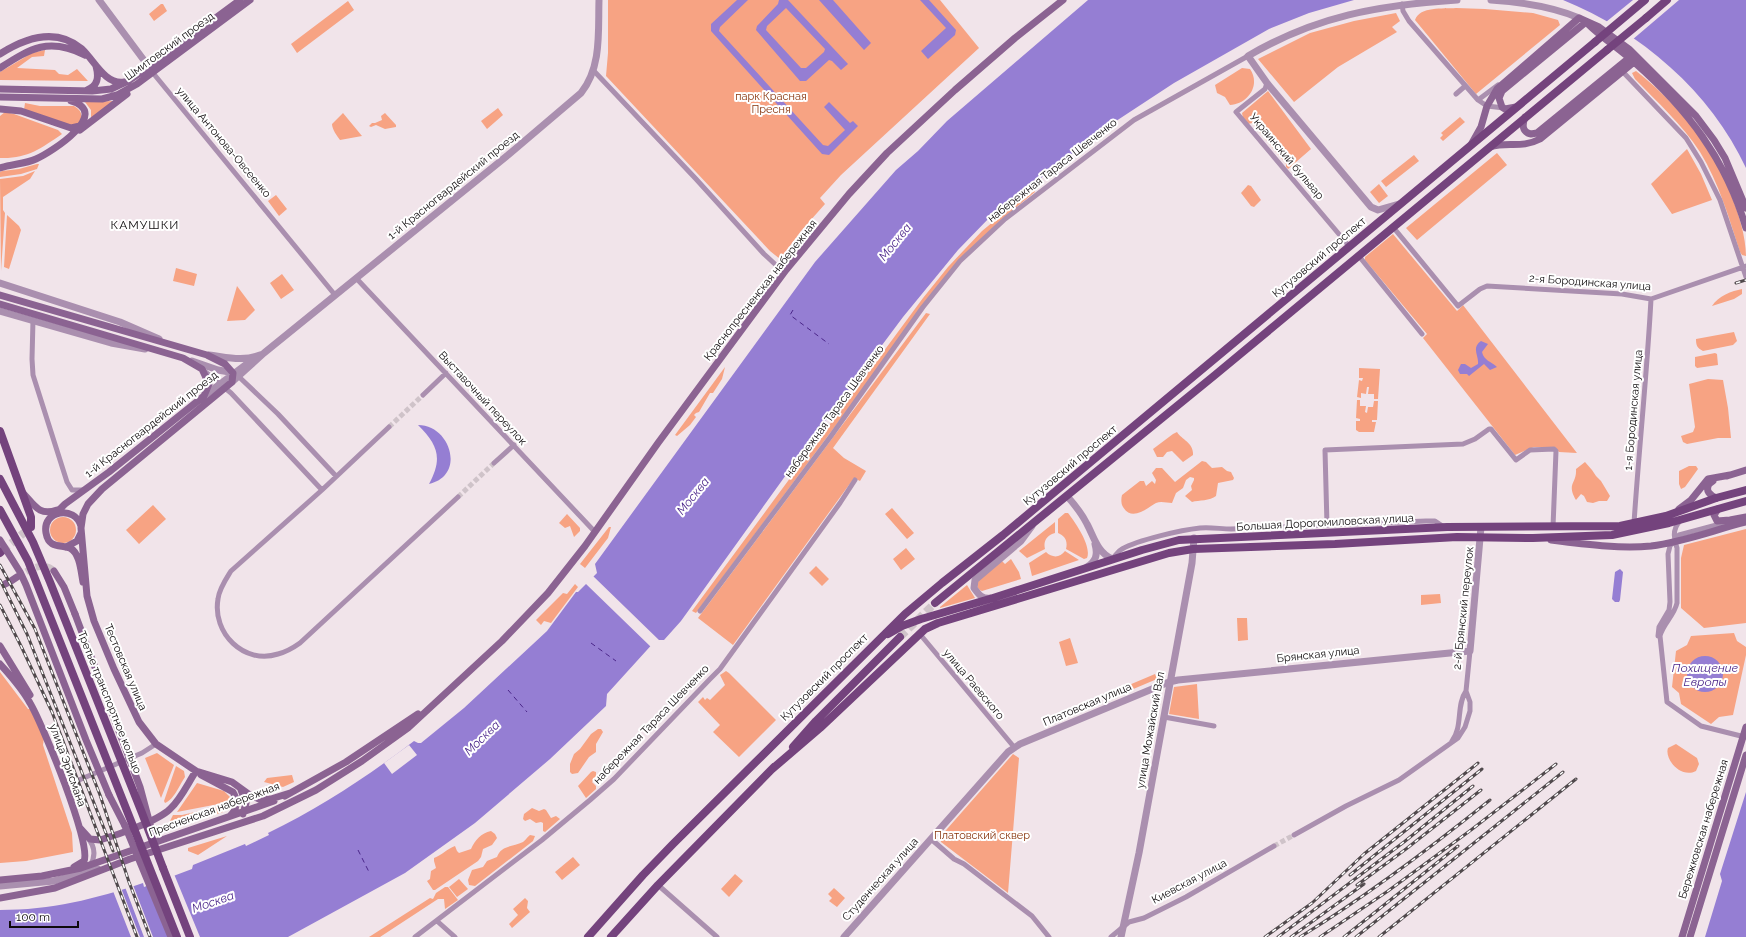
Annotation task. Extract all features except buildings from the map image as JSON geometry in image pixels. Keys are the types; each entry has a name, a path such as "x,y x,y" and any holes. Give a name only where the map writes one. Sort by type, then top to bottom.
{"main road":[{"name":"Шмитовский проезд","path":"0,98 97,99 110,97 128,90 240,0"},
{"name":"Шмитовский проезд","path":"0,89 85,91 109,89 151,70 250,0"},
{"name":"Краснопресненская набережная","path":"576,558 786,270 849,194 887,154 1010,43 1062,0"},
{"name":"Кутузовский проспект","path":"588,937 673,844 870,647 905,614 936,587 1003,535 1645,0"},
{"name":"Кутузовский проспект","path":"935,604 1667,0"},
{"path":"1471,145 1481,127 1487,106 1497,89 1579,18 1599,27 1703,124 1724,158 1746,208"},
{"path":"1516,107 1505,109 1502,107 1499,101 1502,91 1586,22"},
{"path":"0,53 32,38 51,36 62,38 75,45 113,80 120,82 128,80"},
{"path":"0,68 27,51 45,46 68,48 81,53 92,61 98,72 97,81 92,88 85,91"},
{"path":"1488,147 1501,144 1526,145 1540,139 1623,72 1633,59"},
{"path":"1525,117 1523,125 1525,131 1531,134 1538,133 1633,59"},
{"path":"1633,59 1673,99 1705,139 1727,177 1746,228"},
{"path":"0,166 15,165 39,158 93,122 151,70"},
{"path":"63,98 77,103 83,108 85,118 82,125 67,138"},
{"path":"0,109 22,111 72,128 82,125"},
{"path":"0,295 207,355 225,364 238,374"},
{"path":"0,304 32,317 113,337 183,358 200,367 204,373 208,384 204,396"},
{"name":"1-й Красногвардейский проезд","path":"81,530 83,514 93,497 222,386 232,382 238,374"},
{"name":"1-й Красногвардейский проезд","path":"54,514 204,396"},
{"path":"0,431 32,517 31,527"},
{"path":"1666,516 1686,505 1708,479 1746,470"},
{"path":"1716,498 1708,492 1709,484 1730,474"},
{"name":"Третье транспортное кольцо","path":"0,479 33,542 50,582 190,937"},
{"name":"Большая Дорогомиловская улица","path":"870,647 902,626 942,612 993,598 1112,559 1170,542 1194,538 1446,528 1620,526 1666,516 1716,498 1746,490"},
{"path":"22,492 36,507 44,512 57,510 65,504"},
{"name":"Большая Дорогомиловская улица","path":"919,634 930,626 968,614 1169,553 1193,549 1335,544 1480,536 1533,538 1620,535 1684,519 1746,501"},
{"path":"1718,508 1715,513 1716,520 1721,522 1746,517"},
{"path":"0,510 28,561 176,937"},
{"path":"66,547 77,541 81,530 80,522 72,514 61,512 54,514 47,523 47,536 53,544 70,548 76,555 88,596"},
{"path":"1533,538 1619,547 1650,546 1674,542 1746,522"},
{"name":"Тестовская улица","path":"81,530 88,596 94,621 128,702 143,728 156,744 196,771 236,784 250,795 259,799 271,799 290,793"},
{"path":"0,540 20,572 26,585 86,740 109,795 125,826 171,937"},
{"name":"Пресненская набережная","path":"0,898 55,888 130,859 263,816 316,790 362,761 408,728 524,620 576,558"},
{"path":"54,571 64,587 75,614 140,787 163,868"},
{"path":"771,770 820,728 919,634"},
{"path":"612,937 658,885 771,770 816,721 900,637"},
{"path":"0,646 27,689 42,725"},
{"name":"улица Эрисмана","path":"0,664 24,692 42,725 54,754 78,824 86,857 81,864 63,872"},
{"name":"Пресненская набережная","path":"63,872 91,865 278,800 346,762 441,698"},
{"name":"Бережковская набережная","path":"1682,937 1734,766 1745,737 1746,727"},
{"name":"Бережковская набережная","path":"1690,937 1746,755"},
{"path":"78,824 87,837 94,840 105,838 164,814 176,802 196,771 209,781 228,788 233,792 236,797 236,806 234,813 228,817"},
{"path":"224,828 239,819 244,812 246,801 242,791 236,784"},
{"path":"0,880 28,878 63,872"}],"street":[{"name":"улица Антонова-Овсеенко","path":"98,0 151,70 335,295"},
{"name":"1-й Красногвардейский проезд","path":"204,396 222,386 238,374 581,93 594,70 597,50 599,0"},
{"name":"набережная Тараса Шевченко","path":"700,611 831,436 923,307 960,261 1005,219 1134,120 1278,40 1311,25 1372,8 1457,0"},
{"path":"1491,0 1523,3 1554,10 1579,18"},
{"path":"1402,4 1403,11 1409,21 1464,87 1487,106 1505,109"},
{"path":"1248,56 1267,83 1371,207 1378,210 1401,203"},
{"path":"594,70 764,254 777,266 786,270"},
{"path":"1623,72 1686,138 1696,152 1720,200 1744,267 1746,277"},
{"path":"1478,100 1507,79"},
{"name":"Украинский бульвар","path":"1267,83 1265,89 1236,112 1349,246"},
{"path":"1456,94 1464,87"},
{"name":"2-я Бородинская улица","path":"1393,227 1458,306 1480,289 1488,286 1622,294 1651,299 1744,267"},
{"path":"1358,255 1422,334"},
{"name":"Выставочный переулок","path":"356,278 514,444 595,532"},
{"path":"0,283 120,322 174,345"},
{"name":"1-я Бородинская улица","path":"1634,523 1640,432 1647,375 1651,299"},
{"path":"0,311 32,317 111,343 169,354"},
{"path":"32,317 32,372 53,440 69,487 75,491 81,491 87,488"},
{"path":"207,355 242,359 264,353"},
{"path":"183,358 218,370 238,374 336,476"},
{"path":"200,367 222,386 322,490"},
{"path":"423,395 446,373"},
{"path":"389,427 232,571 223,584 218,598 218,616 222,630 232,644 244,652 252,655 264,656 277,655 300,643 458,497"},
{"path":"1327,525 1325,450 1463,444 1475,439 1491,429 1516,460 1527,451 1533,449 1554,449 1556,451 1553,527"},
{"path":"494,463 514,444"},
{"name":"набережная Тараса Шевченко","path":"415,937 437,922 551,834 614,779 720,669 855,480"},
{"path":"1067,496 1080,512 1094,540 1104,555 1112,559 1123,549 1167,535 1201,528 1231,529 1431,520 1451,532 1450,536 1446,538"},
{"path":"1662,658 1661,633 1677,603 1677,548 1674,542 1676,526 1684,519"},
{"path":"993,598 980,596 974,588 975,580 1021,541 1037,520"},
{"path":"1730,520 1679,535 1670,546 1668,554 1670,606 1658,631 1667,702 1701,726 1745,737"},
{"name":"2-й Брянский переулок","path":"1450,743 1458,738 1464,730 1470,711 1470,702 1466,691 1481,527"},
{"name":"улица Можайский Вал","path":"1124,925 1164,717 1194,538"},
{"path":"1086,568 1092,564 1096,558 1094,540"},
{"name":"улица Раевского","path":"919,634 1014,747"},
{"name":"Брянская улица","path":"1169,682 1201,677 1470,650"},
{"name":"Платовская улица","path":"1014,747 1169,682"},
{"name":"2-й Брянский переулок","path":"1450,743 1457,732 1462,697 1466,691"},
{"path":"1461,708 1464,713 1470,711"},
{"path":"1164,717 1214,726"},
{"path":"1294,835 1340,809 1399,780 1450,743"},
{"path":"73,808 72,792 79,780 142,753 156,744"},
{"name":"Студенческая улица","path":"844,937 1014,747"},
{"path":"1734,766 1739,763 1742,768"},
{"path":"82,873 91,865 94,852 92,844 87,837"},
{"path":"931,838 954,859 964,864 1032,916 1049,937"},
{"name":"Киевская улица","path":"1124,925 1144,918 1172,904 1274,846"},
{"path":"0,886 54,881 130,859"},
{"path":"658,885 717,937"},
{"path":"437,922 455,937"},
{"path":"1111,937 1124,925"},
{"path":"1121,937 1124,925"}],"green space":[{"name":"парк Красная Пресня","path":"608,0 940,0 979,48 841,175 820,198 825,204 801,231 780,259 770,251 606,76 608,53"},
{"path":"348,1 354,10 297,53 291,44"},
{"path":"163,4 167,11 154,21 149,14"},
{"path":"1456,8 1533,13 1558,20 1560,25 1476,94 1415,20 1422,12 1427,10"},
{"path":"1396,13 1400,21 1392,27 1397,32 1338,67 1294,102 1258,59 1310,33 1354,21"},
{"path":"45,50 44,56 32,57 17,68 55,70 59,74 68,75 77,69 88,81 0,80 0,72 32,53"},
{"path":"1242,68 1250,69 1254,81 1253,87 1251,93 1242,101 1230,105 1225,97 1217,93 1215,85"},
{"path":"1636,71 1655,87 1681,113 1704,142 1713,157 1736,208 1745,241 1746,256 1742,255 1740,252 1718,188 1700,152 1677,123 1635,79 1632,73"},
{"path":"1268,91 1311,149 1288,169 1286,164 1252,123 1248,124 1243,118 1242,113"},
{"path":"113,101 91,120 91,110 85,102"},
{"path":"25,103 40,106 74,106 81,114 79,124 70,125 24,110"},
{"path":"498,108 503,115 487,129 481,121"},
{"path":"5,112 58,130 62,134 26,155 0,158 0,116"},
{"path":"343,113 362,136 340,140 332,124"},
{"path":"385,113 396,125 396,127 385,129 376,125 371,127 369,126 372,123 382,120 381,116"},
{"path":"1460,117 1465,122 1443,141 1440,138 1443,135 1441,133"},
{"path":"1687,149 1701,174 1712,200 1672,214 1651,184"},
{"path":"1497,153 1507,165 1417,240 1406,228"},
{"path":"1414,155 1419,161 1386,187 1381,181"},
{"path":"39,164 37,169 21,174 0,177 0,172 2,171 19,169"},
{"path":"35,171 30,179 3,197 3,210 5,213 1,271 0,179 23,176"},
{"path":"1379,184 1388,196 1379,203 1370,192"},
{"path":"1248,185 1251,186 1261,200 1254,207 1251,206 1241,193"},
{"path":"1033,189 1035,192 1002,219 959,260 696,613 692,611 923,298 948,267 982,231"},
{"path":"276,195 287,209 279,216 268,201"},
{"path":"7,215 19,226 21,230 9,269 4,267"},
{"path":"1393,234 1457,311 1463,305 1577,453 1559,452 1555,447 1534,447 1515,455 1423,338 1427,334 1365,260 1365,257"},
{"path":"176,268 197,274 194,286 173,281"},
{"path":"282,274 294,290 281,299 270,283"},
{"path":"237,286 255,310 245,320 227,321"},
{"path":"1742,289 1742,294 1734,299 1712,306 1721,297"},
{"path":"926,313 930,314 833,448 844,458 866,471 860,481 854,478 733,645 698,618"},
{"path":"1734,332 1737,341 1733,345 1703,351 1699,349 1697,345 1696,339"},
{"path":"1715,353 1717,354 1718,365 1697,368 1695,366 1695,357"},
{"path":"725,367 722,379 713,393 710,393 699,412 694,415 696,417 690,425 677,436 675,435"},
{"path":"1359,368 1380,369 1378,399 1374,399 1374,394 1368,394 1369,387 1367,387 1366,394 1361,393 1361,398 1357,397 1359,380 1362,381 1363,378 1359,378"},
{"path":"1708,379 1723,380 1731,438 1718,438 1687,444 1683,442 1681,436 1693,432 1695,427 1689,384"},
{"path":"1357,400 1360,400 1360,406 1366,406 1365,412 1367,413 1368,407 1373,407 1374,401 1378,401 1377,420 1372,420 1372,422 1376,422 1374,432 1359,432 1356,430 1356,421 1360,421 1360,419 1356,418"},
{"path":"1177,432 1192,447 1193,455 1183,462 1172,451 1167,452 1163,457 1157,457 1153,449"},
{"path":"1202,461 1206,462 1212,468 1222,467 1231,472 1234,478 1233,480 1218,483 1216,496 1214,498 1192,502 1185,496 1192,490 1191,486 1194,478 1190,477 1186,480 1183,488 1176,493 1172,503 1158,502 1135,514 1127,511 1123,507 1121,501 1122,495 1140,481 1144,481 1146,486 1152,481 1155,484 1156,480 1152,473 1156,468 1162,468 1175,482"},
{"path":"1585,462 1601,481 1610,496 1607,501 1593,503 1587,502 1581,494 1576,500 1572,487 1576,469"},
{"path":"1689,466 1696,466 1698,469 1685,487 1681,489 1679,484 1679,471"},
{"path":"153,505 166,519 139,544 126,530"},
{"path":"892,508 914,533 907,539 885,514"},
{"path":"1065,513 1068,513 1082,534 1087,547 1087,558 1084,559 1066,549 1067,544 1065,539 1058,533 1058,519"},
{"path":"567,514 580,528 580,531 574,537 570,526 565,528 559,523"},
{"path":"63,517 72,521 76,530 72,539 63,543 54,539 50,530 54,521"},
{"path":"1055,522 1055,533 1046,539 1045,549 1027,558 1019,551"},
{"path":"609,527 611,527 608,538 585,568 580,564"},
{"path":"1746,529 1746,623 1704,628 1681,608 1681,558 1684,545"},
{"path":"906,548 915,559 901,570 893,559"},
{"path":"1065,551 1079,560 1032,576 1029,563 1046,552 1051,555 1058,556"},
{"path":"1011,559 1019,572 1021,579 982,591 978,588 977,581 1002,561 1005,564"},
{"path":"816,566 829,579 822,586 809,573"},
{"path":"575,584 578,587 551,623 544,621 541,625 536,620 563,593 567,594"},
{"path":"967,585 975,598 940,608 940,607"},
{"path":"1440,594 1441,603 1421,605 1421,595"},
{"path":"1237,618 1247,618 1248,640 1238,641"},
{"path":"1734,633 1737,641 1746,647 1746,655 1733,715 1719,717 1711,724 1681,704 1679,693 1672,687 1676,651 1687,645 1691,636"},
{"path":"1070,638 1078,663 1066,666 1059,642"},
{"path":"726,671 776,720 739,757 713,732 720,725 698,702 703,697 705,700 707,698 710,700 725,685 720,675"},
{"path":"0,672 28,709 30,709 44,738 43,745 72,833 73,852 26,861 0,863"},
{"path":"1155,674 1157,679 1131,690 1129,685"},
{"path":"1197,684 1199,719 1169,714 1174,687"},
{"path":"598,729 601,729 603,732 596,744 596,752 589,757 578,773 572,774 570,772 570,764 574,754 580,749 591,734"},
{"path":"1676,744 1697,758 1699,764 1696,771 1690,773 1679,770 1671,762 1667,752 1668,748"},
{"path":"157,753 174,765 161,798 145,758"},
{"name":"Платовский сквер","path":"1013,754 1019,758 1008,893 941,842 940,837"},
{"path":"176,766 184,771 185,777 171,799 165,803 164,801"},
{"path":"593,771 596,772 596,777 592,782 596,786 596,789 586,798 578,786"},
{"path":"292,775 294,782 283,787 264,782 267,778"},
{"path":"197,783 224,791 230,797 229,802 177,812"},
{"path":"226,805 229,806 228,809 223,812 165,831 173,815 182,815"},
{"path":"532,808 539,811 544,809 551,818 556,816 560,819 545,832 543,831 543,823 536,823 530,819 525,821 523,819 524,814"},
{"path":"491,831 497,838 492,845 483,849 481,857 478,861 433,890 427,881 430,879 431,871 436,868 434,858 455,846 459,853 471,849 479,837 484,833"},
{"path":"530,835 535,836 533,841 475,886 469,885 468,880 472,870 483,867 487,861 497,857 501,850 523,842"},
{"path":"227,836 198,855 188,851 188,848"},
{"path":"573,857 580,865 562,880 555,872"},
{"path":"735,874 743,881 729,897 721,889"},
{"path":"459,879 468,889 457,897 449,887"},
{"path":"445,887 448,887 458,900 445,909 444,899 438,899 380,937 369,937 430,898 433,899 436,893"},
{"path":"834,888 845,898 837,907 829,901 832,898 828,894"},
{"path":"525,898 528,901 527,908 530,912 512,928 509,924 518,915 513,909"}],"water":[{"path":"737,0 748,0 720,27 719,31 823,145 828,146 845,130 824,107 829,102 850,123 853,121 858,126 829,155 822,154 711,31 711,24"},
{"path":"779,0 788,0 848,64 841,70 829,60 806,81 800,81 756,30 757,26 778,4","holes":["786,8 825,49 824,52 806,68 801,68 766,30 767,26"]},
{"path":"819,0 833,0 871,43 864,50"},
{"path":"920,0 929,0 956,30 955,35 928,59 921,51 946,28"},
{"name":"Москва","path":"1088,0 1354,0 1309,13 1269,29 1174,83 1110,125 991,216 958,250 903,317 809,443 681,621 664,640 656,640 607,694 606,706 550,759 475,823 405,873 288,937 0,937 0,910 55,906 90,899 143,883 144,887 192,869 193,865 245,844 246,846 269,835 268,833 343,791 414,741 421,743 464,708 547,631 576,592 578,592 597,573 595,564 815,262 896,170 918,151 947,121"},
{"path":"1563,0 1746,0 1746,168 1731,140 1713,114 1693,90 1670,67 1646,47 1619,29 1592,13"},
{"path":"1481,341 1488,344 1482,352 1484,357 1497,367 1490,370 1484,364 1469,376 1467,374 1460,374 1458,370 1461,364 1465,364 1471,368 1478,364 1476,346"},
{"path":"418,425 429,427 439,433 446,442 450,452 448,471 441,479 429,484 436,467 436,452 430,439"},
{"path":"1620,569 1623,572 1620,600 1619,602 1615,602 1612,599 1615,572"},
{"name":"Похищение Европы","path":"1708,656 1718,661 1722,667 1722,681 1718,687 1712,691 1702,692 1692,687 1688,681 1687,671 1692,661 1698,657"},
{"path":"1746,792 1746,937 1705,937 1722,881 1720,874"}],"pier":[{"path":"1633,0 1679,0 1632,40 1606,22"},
{"path":"592,575 661,642 657,642 652,648 585,583"},
{"path":"409,745 417,755 392,774 384,763"},
{"path":"174,874 200,937 168,937 146,884"},
{"path":"133,885 153,937 144,937 125,887"},
{"path":"121,888 140,937 131,937 113,891"}],"ferry route":[{"path":"793,310 790,315 829,344"},
{"path":"591,643 616,661"},
{"path":"508,690 527,712"},
{"path":"358,850 369,872"}],"tunnel":[{"path":"389,427 423,395"},
{"path":"458,497 494,463"},
{"path":"2,551 31,527"},
{"path":"17,577 40,566 45,566 54,571"},
{"path":"900,637 935,603"},
{"path":"1274,846 1294,835"}],"railway":[{"path":"1736,283 1746,280"},
{"path":"0,565 35,629 100,795 129,882 150,937"},
{"path":"0,580 27,634 113,851"},
{"path":"0,605 52,712 137,937"},
{"path":"1265,937 1312,903 1364,854 1478,763"},
{"path":"1320,937 1388,891 1471,830 1556,764"},
{"path":"1350,875 1482,769"},
{"path":"1356,937 1563,772"},
{"path":"1379,937 1576,779"},
{"path":"1278,937 1404,842 1473,786"},
{"path":"1357,885 1406,849 1481,790"},
{"path":"1300,937 1397,872 1490,800"},
{"path":"1344,937 1458,846"},
{"path":"1291,937 1364,884"}],"district":[{"name":"КАМУШКИ","path":"145,225"}]}
